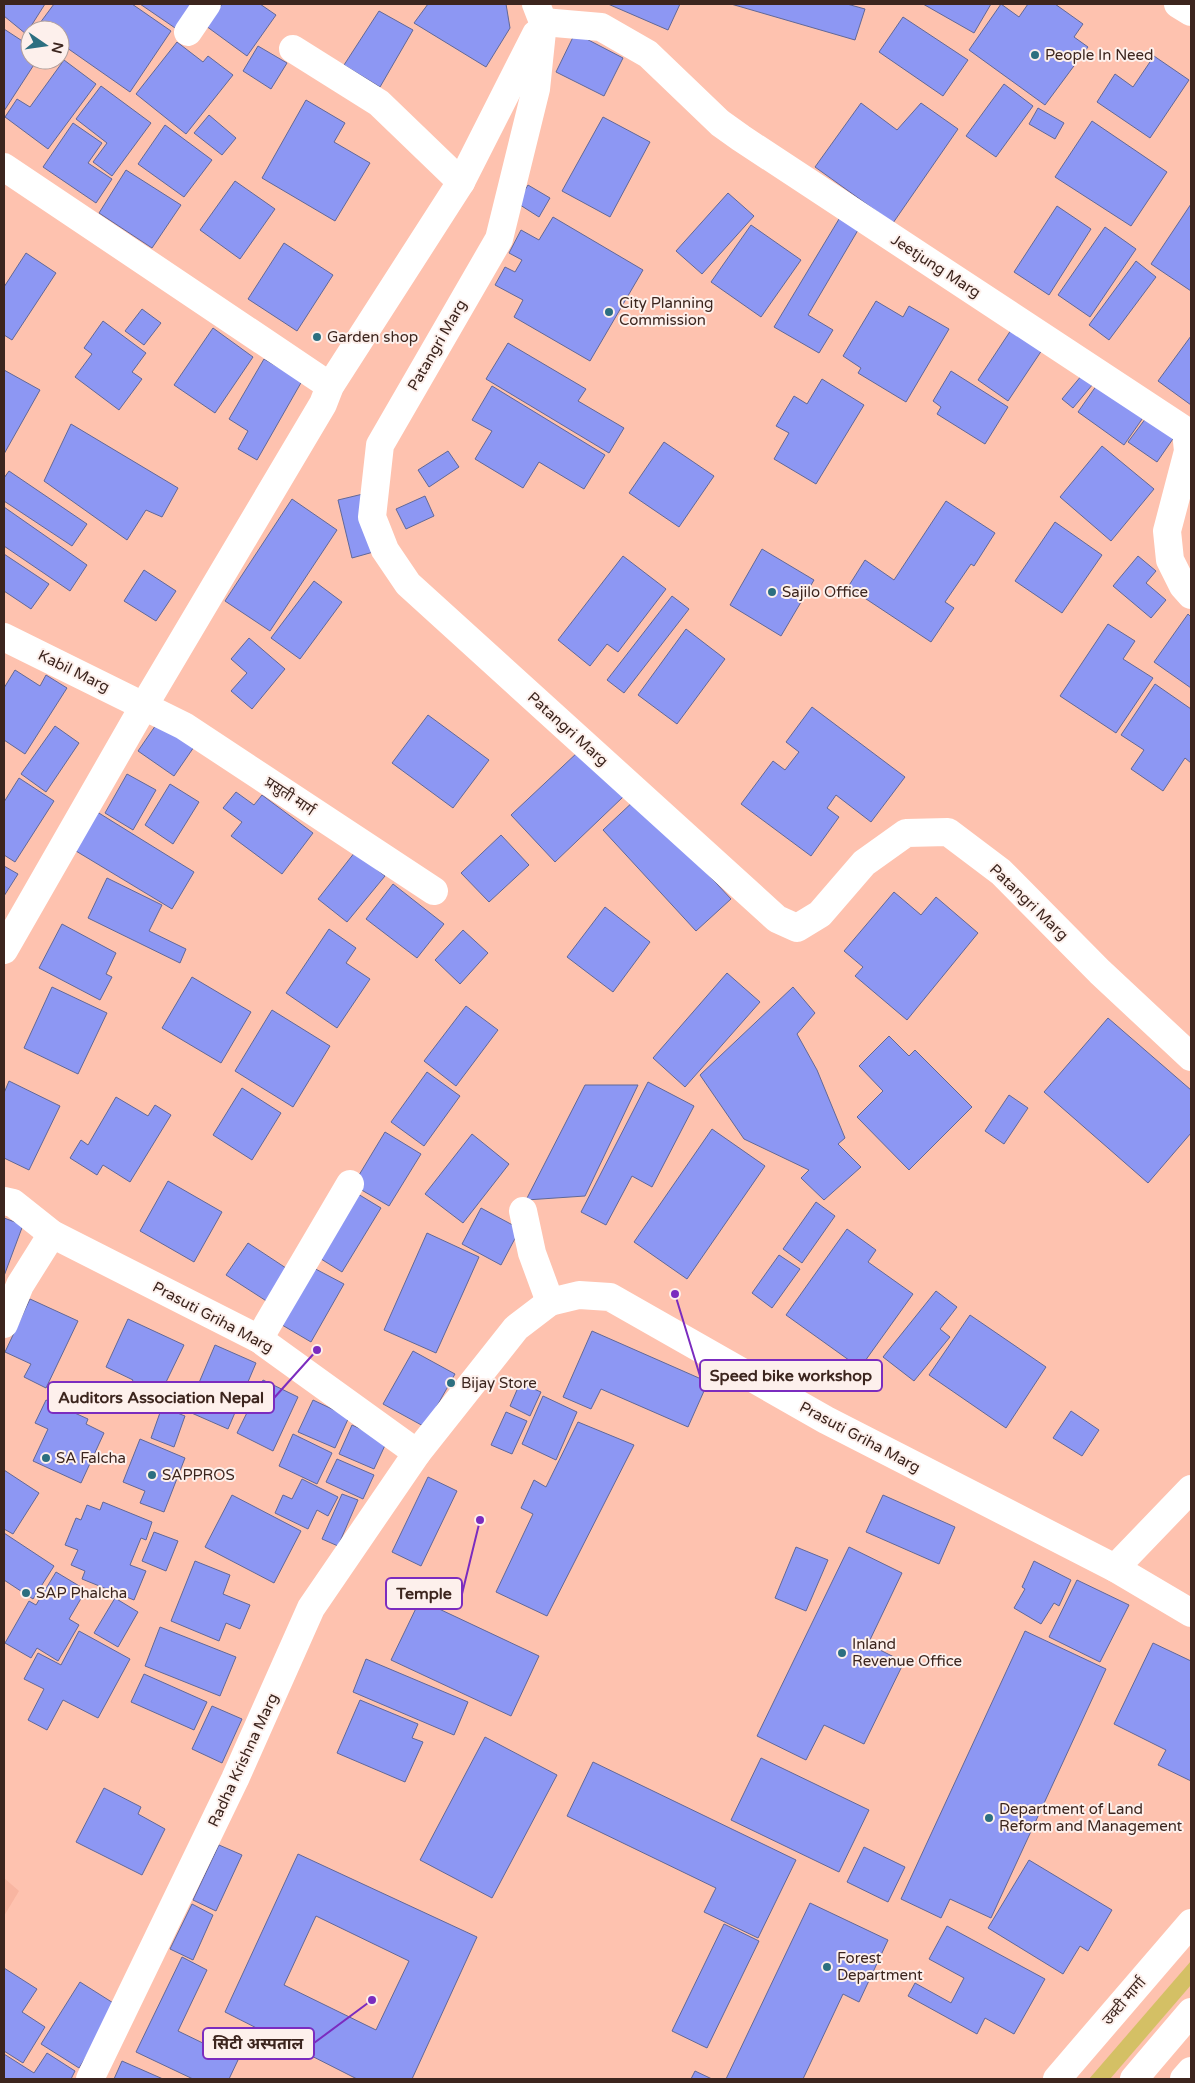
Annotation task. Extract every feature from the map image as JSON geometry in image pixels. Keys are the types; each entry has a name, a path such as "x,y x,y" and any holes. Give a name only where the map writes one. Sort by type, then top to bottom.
{"main road":[{"path":"188,32 207,4"},
{"path":"1178,4 1191,12"},
{"path":"4,950 145,704 318,413 330,386 461,182 539,13"},
{"name":"Jeetjung Marg","path":"539,13 601,27 648,54 720,123 741,138 1186,431 1188,451 1167,531 1170,560 1183,586 1191,595"},
{"name":"Patangri Marg","path":"539,13 536,89 499,239 380,444 372,517 385,550 408,584 777,920 797,928 820,914 864,863 906,833 948,832 1001,872 1100,972 1191,1057"},
{"path":"293,49 379,103 461,182"},
{"path":"4,167 330,386"},
{"name":"Kabil Marg","path":"4,637 145,704"},
{"name":"प्रसुती मार्ग","path":"145,704 184,726 434,891"},
{"path":"260,1339 350,1184"},
{"name":"Prasuti Griha Marg","path":"4,1201 13,1203 52,1234 260,1339 416,1453 516,1328 550,1302 579,1295 610,1297 826,1420 1115,1568 1191,1613"},
{"path":"523,1212 532,1252 550,1302"},
{"path":"4,1324 20,1285 52,1234"},
{"name":"Radha Krishna Marg","path":"90,2079 235,1779 311,1608 416,1453"},
{"path":"1115,1568 1191,1489"},
{"name":"उक्टी मार्गा","path":"1057,2079 1191,1923"},
{"path":"1134,2079 1191,2012"},
{"path":"1184,2079 1191,2070"}],"shaded area":[{"path":"4,1878 19,1891 4,1916"},
{"path":"1191,1961 1191,1985 1110,2079 1089,2079"}],"building":[{"path":"4,4 45,4 35,20 20,20 20,29 4,16"},
{"path":"54,4 132,4 171,31 130,92 70,50 70,20 42,20"},
{"path":"140,4 196,4 178,30"},
{"path":"222,4 260,4 276,15 247,56 206,26"},
{"path":"428,4 506,4 510,28 486,67 414,23"},
{"path":"608,4 680,4 668,30"},
{"path":"731,4 847,4 865,9 855,40"},
{"path":"923,4 991,4 974,33"},
{"path":"1001,4 1019,17 1028,4 1055,4 1083,24 1074,37 1088,47 1045,105 969,50"},
{"path":"379,11 413,30 380,87 344,65"},
{"path":"903,17 968,60 943,96 879,52"},
{"path":"4,29 20,39 20,70 31,70 4,111"},
{"path":"575,33 623,58 604,96 556,72"},
{"path":"177,42 203,62 208,56 233,75 186,134 136,94"},
{"path":"258,46 287,63 271,89 243,71"},
{"path":"1154,56 1189,80 1150,138 1097,102 1115,74 1133,87"},
{"path":"70,64 96,84 48,149 5,117 17,99 30,107 57,70 70,70"},
{"path":"1004,84 1033,106 996,157 966,136"},
{"path":"101,86 151,123 112,176 93,162 107,143 76,119"},
{"path":"306,100 345,123 334,142 370,163 335,221 262,178"},
{"path":"861,103 897,130 921,103 958,129 893,223 815,167"},
{"path":"1038,108 1064,123 1055,139 1029,124"},
{"path":"209,115 236,138 222,155 194,133"},
{"path":"603,117 650,142 610,217 562,191"},
{"path":"1092,121 1167,172 1131,226 1055,177"},
{"path":"73,123 102,143 88,163 112,179 96,203 43,167"},
{"path":"165,125 212,160 184,197 138,164"},
{"path":"126,170 181,205 152,248 99,213"},
{"path":"235,181 275,209 240,259 200,230"},
{"path":"528,185 550,198 539,217 517,203"},
{"path":"728,193 754,216 702,274 676,251"},
{"path":"1191,204 1191,291 1151,264"},
{"path":"1057,206 1091,229 1049,295 1014,272"},
{"path":"842,214 861,225 808,315 833,330 819,353 774,327"},
{"path":"553,217 643,270 590,361 514,317 523,300 495,285 505,267 515,272 522,260 509,253 521,230 539,240"},
{"path":"751,225 801,260 761,317 711,282"},
{"path":"1105,227 1136,249 1090,317 1058,295"},
{"path":"284,243 333,275 297,331 248,299"},
{"path":"26,253 56,273 12,340 4,335 4,287"},
{"path":"1136,261 1156,277 1109,340 1089,325"},
{"path":"876,301 903,317 909,306 949,329 906,402 858,373 861,368 843,356"},
{"path":"142,309 161,323 144,345 125,331"},
{"path":"103,321 146,353 132,372 142,379 119,410 75,377 92,354 84,348"},
{"path":"213,328 253,357 215,413 174,385"},
{"path":"1011,330 1042,350 1008,401 978,380"},
{"path":"1191,336 1191,405 1158,381"},
{"path":"508,343 586,389 578,401 624,428 609,453 486,379"},
{"path":"264,359 302,381 257,460 238,449 248,431 229,419"},
{"path":"1087,369 1098,378 1073,408 1062,399"},
{"path":"4,370 40,390 4,454"},
{"path":"951,371 1008,407 985,444 937,414 941,407 933,401"},
{"path":"822,379 864,405 816,484 774,459 789,433 776,426 794,396 807,404"},
{"path":"1101,379 1147,412 1124,445 1078,412"},
{"path":"492,386 605,455 584,489 539,462 523,488 475,459 492,431 472,420"},
{"path":"1149,414 1177,433 1157,462 1128,442"},
{"path":"71,424 178,488 162,517 146,510 127,540 44,481"},
{"path":"664,442 714,476 679,527 629,493"},
{"path":"1102,446 1154,489 1111,541 1060,497"},
{"path":"448,451 459,467 429,487 418,470"},
{"path":"9,471 87,524 72,546 4,501 4,478"},
{"path":"363,494 377,551 352,558 338,500"},
{"path":"425,496 434,516 406,529 396,509"},
{"path":"292,499 337,530 270,631 225,601"},
{"path":"946,501 995,533 974,566 971,564 945,602 954,608 931,642 848,587 865,560 894,580"},
{"path":"4,507 87,565 70,591 4,546"},
{"path":"1055,522 1102,555 1062,613 1015,581"},
{"name":"Sajilo Office","path":"762,549 814,580 781,636 730,605"},
{"path":"4,554 49,584 31,609 4,591"},
{"path":"623,556 666,589 618,652 607,644 590,666 558,640"},
{"path":"1138,556 1156,571 1146,583 1166,600 1151,618 1113,586"},
{"path":"144,570 176,591 156,621 124,601"},
{"path":"314,581 342,602 300,659 271,638"},
{"path":"672,596 689,609 624,693 607,680"},
{"path":"1188,614 1191,617 1191,688 1154,662"},
{"path":"1108,624 1135,641 1123,659 1153,678 1116,733 1060,696"},
{"path":"686,629 725,659 677,724 638,695"},
{"path":"249,638 285,669 252,709 231,691 247,673 231,659"},
{"path":"15,670 40,686 46,675 67,688 25,754 4,740 4,688"},
{"path":"1155,684 1191,709 1191,763 1185,758 1163,791 1131,769 1144,750 1121,735"},
{"path":"812,707 905,777 871,822 836,795 827,808 839,817 811,856 741,804 773,761 785,770 799,752 786,742"},
{"path":"428,715 489,760 453,808 392,763"},
{"path":"160,719 196,744 174,776 138,751"},
{"path":"55,726 79,743 46,792 21,774"},
{"path":"579,751 623,797 555,862 511,815"},
{"path":"127,774 156,790 133,830 105,813"},
{"path":"19,778 54,801 15,862 4,855 4,802"},
{"path":"170,784 199,802 173,844 145,825"},
{"path":"236,792 254,805 262,795 313,833 282,874 231,836 242,822 223,808"},
{"path":"637,798 731,899 696,931 603,830"},
{"path":"94,810 194,872 172,909 71,848"},
{"path":"501,835 529,865 489,902 461,873"},
{"path":"355,852 385,876 347,922 318,899"},
{"path":"4,866 18,874 4,896"},
{"path":"107,878 162,905 149,931 186,949 180,963 88,918"},
{"path":"393,884 444,924 417,958 366,919"},
{"path":"894,892 921,915 936,897 978,933 907,1020 855,976 863,967 844,951"},
{"path":"605,907 650,942 613,992 567,957"},
{"path":"62,924 116,953 106,974 112,977 100,1000 39,968"},
{"path":"329,929 356,948 346,963 370,979 337,1028 286,993"},
{"path":"463,930 488,953 460,984 435,960"},
{"path":"727,973 760,1002 685,1087 653,1058"},
{"path":"192,977 251,1012 221,1063 162,1028"},
{"path":"52,987 107,1013 78,1074 24,1048"},
{"path":"793,987 815,1013 797,1034 817,1070 845,1138 838,1144 861,1167 824,1200 801,1178 809,1170 744,1139 700,1075"},
{"path":"466,1006 498,1030 456,1086 424,1061"},
{"path":"272,1010 330,1046 293,1107 235,1071"},
{"path":"1108,1018 1191,1090 1191,1133 1148,1183 1044,1092"},
{"path":"889,1036 909,1056 915,1050 972,1107 909,1170 857,1117 883,1091 859,1066"},
{"path":"427,1072 460,1096 424,1146 391,1122"},
{"path":"9,1081 60,1106 29,1170 4,1158 4,1093"},
{"path":"648,1082 694,1106 652,1187 632,1176 606,1225 581,1212"},
{"path":"585,1085 638,1085 585,1196 526,1200"},
{"path":"242,1088 281,1113 252,1160 213,1135"},
{"path":"1009,1095 1028,1108 1004,1144 985,1131"},
{"path":"116,1097 148,1116 155,1105 171,1115 130,1182 103,1165 97,1175 70,1158 81,1140 88,1145"},
{"path":"712,1129 765,1166 687,1279 634,1242"},
{"path":"385,1132 421,1154 389,1206 353,1185"},
{"path":"472,1134 509,1164 463,1223 425,1194"},
{"path":"168,1181 222,1212 194,1262 140,1231"},
{"path":"353,1191 381,1208 342,1272 313,1254"},
{"path":"816,1202 835,1216 802,1263 783,1249"},
{"path":"481,1208 520,1229 501,1265 462,1244"},
{"path":"4,1218 23,1225 4,1276"},
{"path":"847,1229 876,1250 868,1262 913,1294 860,1368 786,1315"},
{"path":"427,1233 479,1257 436,1353 384,1330"},
{"path":"248,1243 292,1272 271,1304 226,1275"},
{"path":"779,1255 800,1269 772,1308 752,1293"},
{"path":"308,1265 344,1284 311,1342 277,1322"},
{"path":"936,1291 957,1307 940,1329 950,1337 914,1381 883,1357"},
{"path":"30,1299 78,1321 46,1388 24,1377 31,1364 5,1352"},
{"path":"970,1315 1046,1367 1006,1428 929,1375"},
{"path":"128,1319 184,1345 153,1409 125,1396 133,1380 106,1367"},
{"path":"592,1331 708,1382 688,1427 601,1389 591,1409 563,1397"},
{"path":"215,1345 256,1363 228,1429 187,1411"},
{"path":"413,1351 455,1374 425,1427 383,1404"},
{"path":"263,1380 298,1397 273,1451 237,1433"},
{"path":"520,1383 541,1392 530,1416 510,1406"},
{"path":"543,1396 577,1412 556,1460 522,1444"},
{"path":"46,1400 88,1419 86,1424 104,1433 81,1483 33,1461 48,1429 35,1423"},
{"path":"313,1400 349,1417 335,1448 298,1432"},
{"path":"162,1407 185,1416 174,1447 151,1438"},
{"path":"1071,1411 1099,1430 1082,1456 1053,1438"},
{"path":"506,1412 527,1421 512,1454 491,1445"},
{"path":"578,1422 634,1445 547,1616 496,1592 533,1514 521,1508 534,1480 546,1487"},
{"path":"352,1425 387,1441 374,1469 339,1454"},
{"path":"293,1434 332,1453 317,1484 279,1466"},
{"name":"SAPPROS","path":"140,1439 185,1458 164,1512 140,1503 145,1491 123,1482"},
{"path":"337,1459 374,1475 363,1499 326,1482"},
{"path":"4,1470 39,1493 13,1534 4,1529"},
{"path":"428,1477 457,1491 421,1566 392,1552"},
{"path":"302,1479 338,1497 328,1516 317,1510 308,1529 275,1513 283,1495 292,1499"},
{"path":"342,1494 358,1500 338,1546 322,1539"},
{"path":"232,1495 301,1531 274,1583 205,1547"},
{"path":"883,1495 955,1527 939,1564 866,1532"},
{"path":"103,1502 152,1522 146,1540 141,1538 130,1565 146,1571 134,1600 82,1579 85,1571 71,1565 78,1550 65,1545 76,1518 81,1520 87,1505 100,1510"},
{"path":"154,1532 178,1541 166,1571 142,1561"},
{"path":"4,1533 54,1566 33,1599 4,1580"},
{"path":"796,1547 828,1560 806,1611 775,1598"},
{"name":"Inland Revenue Office","path":"849,1547 902,1573 868,1644 904,1662 864,1744 824,1725 806,1760 757,1736"},
{"path":"195,1561 230,1575 223,1594 250,1605 240,1629 226,1623 219,1641 171,1621"},
{"path":"1034,1561 1071,1580 1059,1606 1054,1603 1041,1624 1014,1608 1025,1589 1022,1587"},
{"path":"56,1572 86,1590 69,1619 79,1625 58,1661 37,1648 31,1658 5,1643 29,1601 36,1605"},
{"path":"1077,1580 1129,1605 1100,1662 1049,1637"},
{"path":"115,1598 138,1612 118,1647 94,1633"},
{"path":"420,1600 539,1656 511,1716 391,1660"},
{"path":"160,1627 236,1657 220,1696 145,1666"},
{"path":"79,1631 130,1659 98,1718 63,1700 47,1730 28,1720 44,1689 24,1679 38,1653 61,1665"},
{"path":"1025,1631 1106,1669 991,1918 950,1899 941,1918 901,1899"},
{"path":"1153,1643 1191,1661 1191,1781 1158,1765 1166,1750 1114,1724"},
{"path":"366,1659 468,1702 454,1735 353,1692"},
{"path":"144,1674 207,1702 194,1730 131,1702"},
{"path":"360,1700 418,1724 412,1738 423,1742 405,1782 337,1753"},
{"path":"212,1706 242,1719 222,1763 192,1749"},
{"path":"485,1737 557,1775 492,1898 420,1860"},
{"path":"761,1758 869,1810 839,1872 731,1820"},
{"path":"593,1762 796,1860 758,1938 704,1912 716,1888 567,1816"},
{"path":"104,1788 141,1807 138,1814 165,1829 142,1875 76,1842"},
{"path":"219,1845 242,1855 216,1911 193,1900"},
{"path":"864,1847 905,1867 888,1902 847,1882"},
{"path":"298,1854 477,1937 412,2079 357,2079 225,2012","holes":["316,1916 409,1961 376,2030 284,1985"]},
{"path":"1029,1860 1112,1910 1088,1951 1080,1946 1063,1974 988,1928"},
{"name":"Forest Department","path":"810,1903 888,1940 859,2002 843,1994 803,2079 726,2079"},
{"path":"192,1904 213,1915 193,1960 170,1949"},
{"path":"724,1924 759,1941 707,2048 672,2031"},
{"path":"947,1926 1045,1979 1014,2034 985,2018 977,2034 908,1996 915,1983 951,2003 964,1978 929,1959"},
{"path":"182,1957 207,1970 178,2031 238,2060 229,2079 193,2079 136,2052"},
{"path":"4,1968 37,1989 22,2012 45,2027 23,2063 4,2051"},
{"path":"80,1982 118,2006 79,2068 41,2044"},
{"path":"47,2053 75,2071 71,2079 4,2079 4,2054 34,2073"},
{"path":"122,2061 163,2079 114,2079"},
{"path":"695,2071 712,2079 691,2079"}],"place":[{"name":"People In Need","path":"1035,55"},
{"name":"City Planning Commission","path":"609,312"},
{"name":"Garden shop","path":"317,337"},
{"name":"Sajilo Office","path":"772,592"},
{"name":"Speed bike workshop","path":"675,1294"},
{"name":"Auditors Association Nepal","path":"317,1350"},
{"name":"Bijay Store","path":"451,1383"},
{"name":"SA Falcha","path":"46,1458"},
{"name":"SAPPROS","path":"152,1475"},
{"name":"Temple","path":"480,1520"},
{"name":"SAP Phalcha","path":"26,1593"},
{"name":"Inland Revenue Office","path":"842,1653"},
{"name":"Department of Land Reform and Management","path":"989,1818"},
{"name":"Forest Department","path":"827,1967"},
{"name":"सिटी अस्पताल","path":"372,2000"}]}
